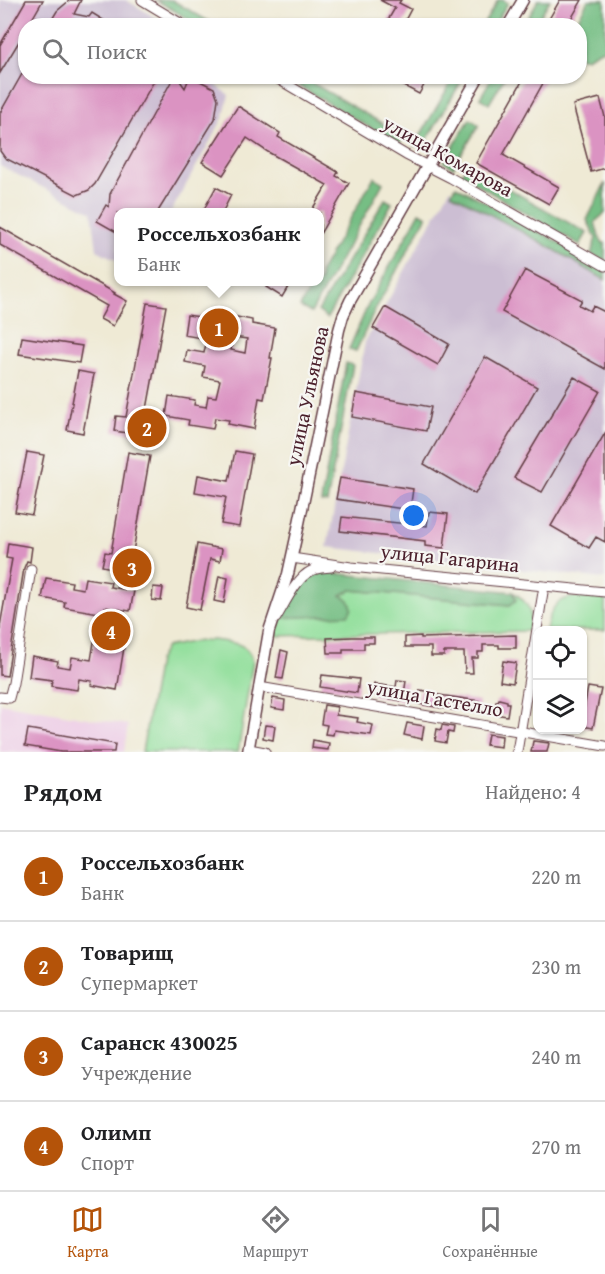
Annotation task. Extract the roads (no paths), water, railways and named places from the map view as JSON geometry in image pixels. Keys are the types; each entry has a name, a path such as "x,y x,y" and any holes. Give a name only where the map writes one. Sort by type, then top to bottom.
{"main road":[{"path":"513,18 523,0"},
{"name":"улица Ульянова","path":"249,751 269,631 292,558 343,316 474,84"}],"street":[{"path":"142,0 172,18"},
{"name":"улица Комарова","path":"286,84 406,155 451,178 605,266"},
{"name":"улица Гагарина","path":"292,558 351,567 605,592"},
{"path":"269,631 301,578 309,572 328,567 351,567"},
{"path":"0,697 9,698 13,683 31,569"},
{"path":"517,752 544,586"},
{"name":"улица Гастелло","path":"259,687 605,746"},
{"path":"249,751 265,752"}],"place":[{"name":"Россельхозбанк","path":"219,328"},
{"name":"Товарищ","path":"147,428"},
{"name":"Саранск 430025","path":"132,568"},
{"name":"Олимп","path":"111,631"}]}
